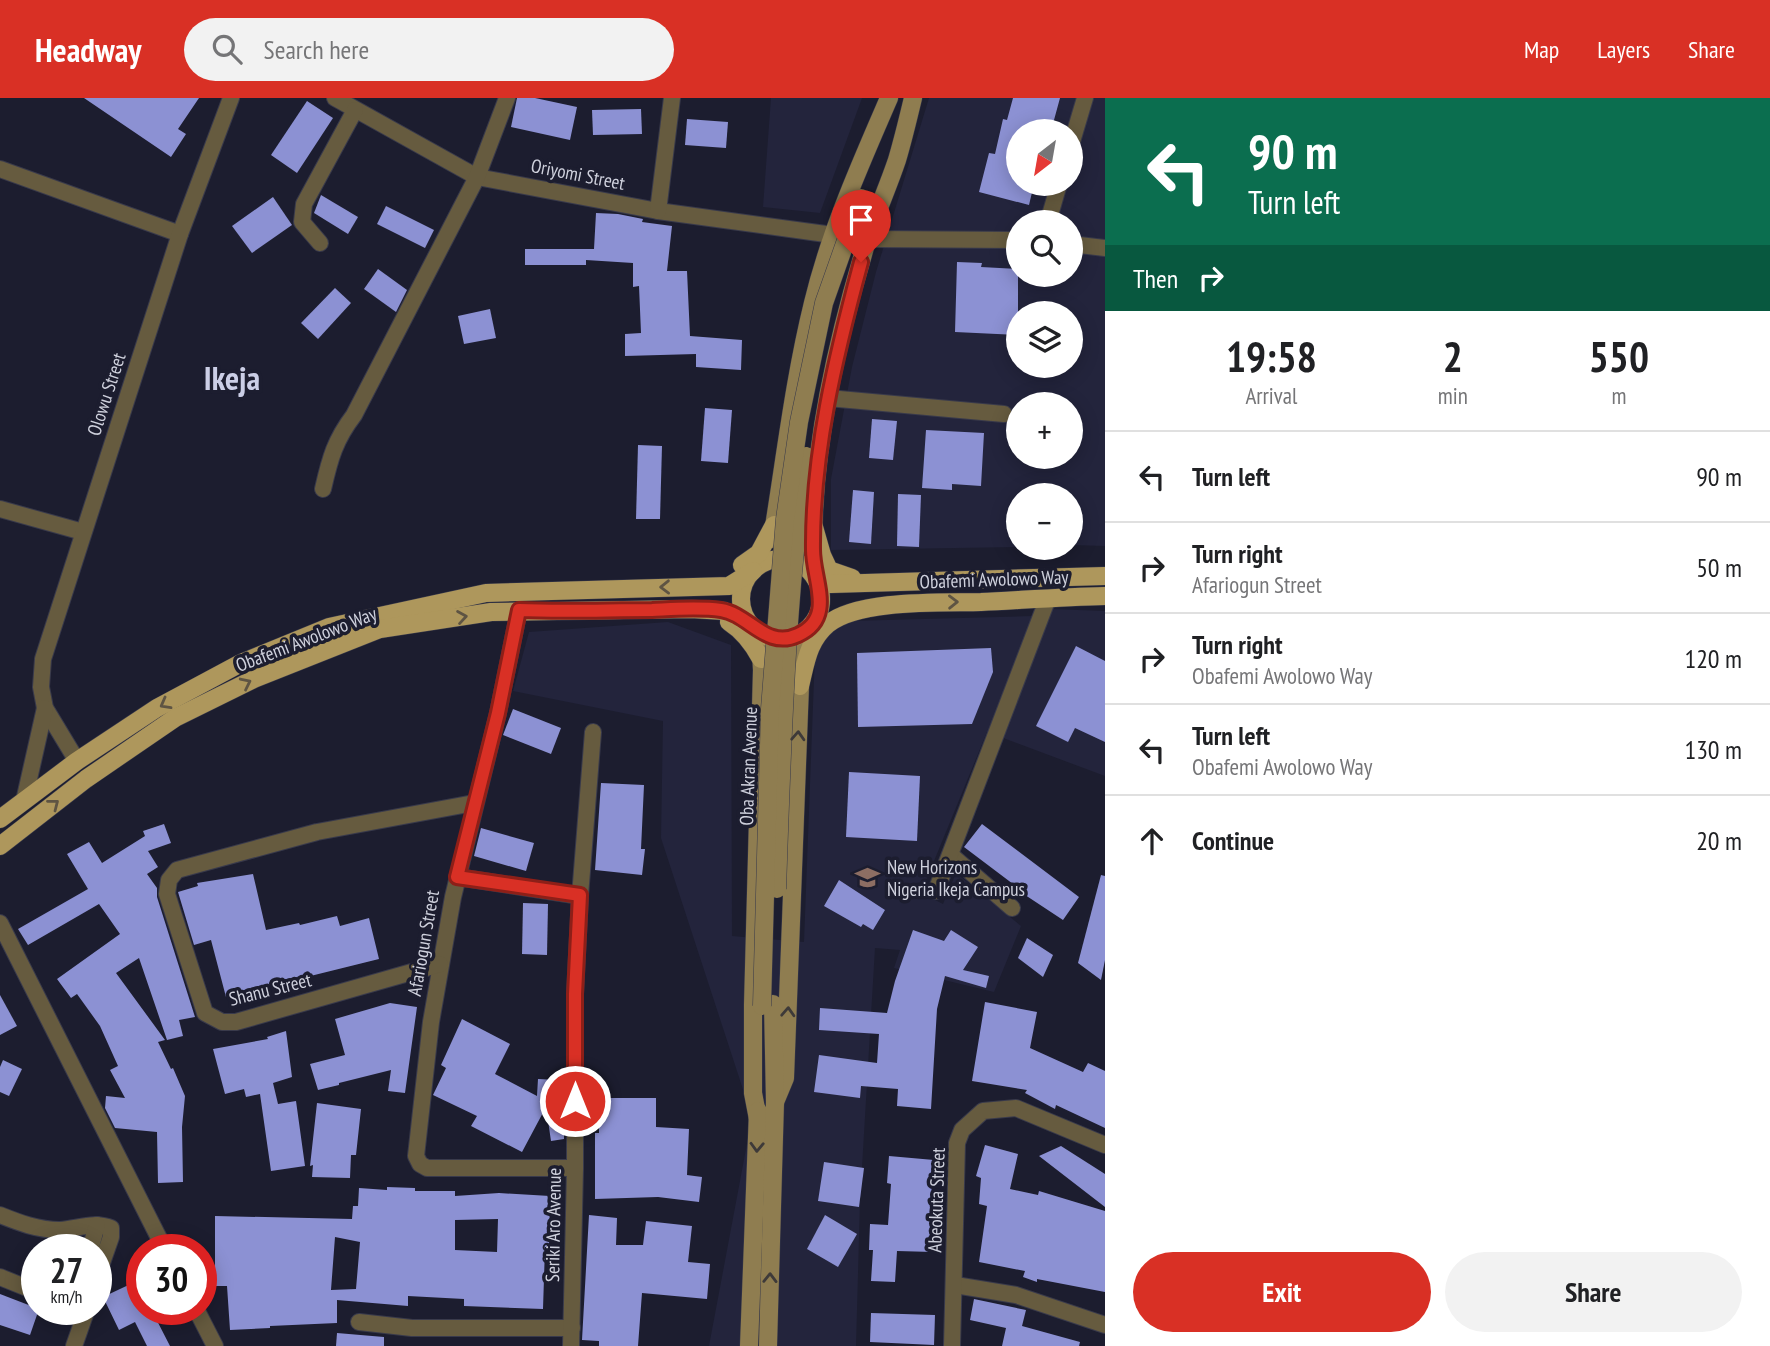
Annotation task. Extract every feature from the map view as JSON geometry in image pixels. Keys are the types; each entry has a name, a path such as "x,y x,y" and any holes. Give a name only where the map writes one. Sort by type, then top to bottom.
{"main road":[{"path":"865,200 891,98"},
{"path":"758,1119 753,1093 753,1030 761,659 757,630 742,605 742,593 746,581 770,551 796,388 813,302 833,235 891,98"},
{"path":"865,200 913,98"},
{"path":"775,1102 785,1078 804,636 820,611 822,600 815,578 813,550 817,480 828,398 868,239 897,159 913,98"},
{"name":"Oba Akran Avenue","path":"749,1346 758,1119 767,1005 770,709 785,519 799,422 824,303 865,200"},
{"path":"796,388 799,402 809,408 819,407 828,398"},
{"path":"700,587 727,576 759,553 774,525"},
{"path":"814,527 829,570 841,576 873,583"},
{"name":"Obafemi Awolowo Way","path":"0,846 86,779 175,719 254,679 379,623 486,593 729,586 762,564 786,559 808,569 815,578"},
{"name":"Obafemi Awolowo Way","path":"873,583 1105,576"},
{"path":"815,578 831,584 873,583"},
{"name":"Obafemi Awolowo Way","path":"885,606 1105,596"},
{"path":"807,629 831,609 885,606"},
{"path":"800,686 807,650 830,622 845,615 885,606"},
{"name":"Obafemi Awolowo Way","path":"0,819 77,761 157,708 241,663 328,627 519,610 708,610 724,611 774,638 786,639 807,629"},
{"path":"708,610 737,628 761,659"},
{"path":"758,787 764,775 776,773 788,777 796,788"},
{"name":"Oba Akran Avenue","path":"767,1005 775,1102 768,1346"}],"street":[{"name":"Olowu Street","path":"77,761 45,708 41,687 43,659 180,234 231,98"},
{"path":"323,489 333,449 342,430 354,415 477,177 507,98"},
{"path":"658,211 671,98"},
{"path":"1079,119 1085,98"},
{"path":"320,243 302,222 304,204 348,103"},
{"name":"Oriyomi Street","path":"348,103 477,177 658,211 833,235"},
{"path":"0,169 180,234"},
{"path":"868,239 1006,240"},
{"path":"1083,245 1105,248"},
{"path":"828,398 1004,414"},
{"path":"0,509 83,532"},
{"path":"936,891 1048,598"},
{"name":"Afariogun Street","path":"519,610 498,713 457,877 440,964 416,1156 419,1164 427,1168 575,1168"},
{"name":"Olowu Street","path":"24,800 45,708"},
{"name":"Seriki Aro Avenue","path":"571,1346 575,994 593,732"},
{"name":"Shanu Street","path":"440,964 236,1022 222,1022 205,1013 167,894 169,880 177,870 317,832 474,803"},
{"path":"951,856 1012,908"},
{"path":"457,877 580,895"},
{"path":"0,923 157,1234"},
{"name":"Abeokuta Street","path":"952,1346 957,1143 962,1130 983,1111 1016,1108 1105,1145"},
{"path":"0,1215 31,1228 49,1230 97,1225 108,1226 113,1230 112,1234"},
{"path":"94,1234 97,1225"},
{"path":"0,1277 21,1286"},
{"path":"955,1284 1016,1296 1105,1325"},
{"path":"359,1322 412,1328 572,1328"},
{"path":"74,1346 81,1325"},
{"path":"204,1325 215,1346"},
{"path":"411,1346 412,1328"}],"shaded area":[{"path":"771,98 862,98 820,213 763,207"},
{"path":"929,98 1105,98 1105,546 1083,545 1083,483 1006,483 1006,547 831,550 831,479 852,367 876,272"},
{"path":"1051,609 1105,611 1105,776 987,732 925,883 933,899 943,904 956,873 1021,926 994,992 894,968 900,950 875,948 860,1201 856,1346 709,1346 752,1117 661,838 663,721 513,691 529,632 668,622 731,645 732,936 804,942 815,653 830,632 849,621 1033,616"}],"building":[{"path":"84,98 199,98 178,129 186,134 171,157"},
{"path":"517,98 535,98 577,107 570,140 511,127"},
{"path":"1013,98 1060,98 1054,119 1007,119"},
{"path":"307,101 333,118 297,173 271,155"},
{"path":"641,109 642,134 593,135 592,110"},
{"path":"687,119 728,122 726,148 685,145"},
{"path":"1003,119 1006,120 1006,196 1031,196 1029,205 979,192 989,153 995,154"},
{"path":"321,195 358,217 348,234 314,213"},
{"path":"273,197 292,225 252,253 232,226"},
{"path":"386,206 434,230 425,248 377,224"},
{"path":"596,213 618,214 643,219 642,222 672,226 667,271 687,271 690,336 742,340 741,370 696,367 696,354 625,356 625,334 641,333 639,286 633,287 633,263 586,260 586,265 525,265 525,249 594,249"},
{"path":"957,262 982,263 981,267 1006,268 1006,287 1018,287 1018,301 1006,301 1006,334 955,332"},
{"path":"378,269 407,290 396,312 364,289"},
{"path":"335,288 351,303 318,339 301,323"},
{"path":"490,309 496,338 464,344 458,316"},
{"path":"705,408 732,410 728,463 701,461"},
{"path":"872,419 897,421 893,460 869,458"},
{"path":"926,430 984,433 981,486 952,484 952,490 922,488"},
{"path":"638,445 662,446 660,519 636,519"},
{"path":"853,490 874,492 871,544 849,542"},
{"path":"898,494 921,495 919,547 897,546"},
{"path":"1076,646 1105,661 1105,742 1075,728 1068,742 1036,726"},
{"path":"991,648 993,672 972,724 858,727 857,653"},
{"path":"513,709 561,728 551,754 503,735"},
{"path":"849,772 920,776 917,841 846,837"},
{"path":"601,783 644,785 641,849 645,849 642,875 595,870"},
{"path":"164,824 171,843 148,851 158,867 147,874 157,888 157,897 195,1017 179,1020 183,1036 167,1040 139,958 116,973 165,1040 158,1042 185,1096 182,1127 183,1182 158,1183 157,1132 115,1128 105,1108 106,1096 125,1098 110,1070 118,1066 100,1026 77,994 71,998 57,979 120,934 99,904 28,945 18,929 88,889 67,854 89,842 102,863 145,836 143,831"},
{"path":"982,824 1079,897 1063,920 1016,889 1017,887 964,847"},
{"path":"481,828 534,843 526,871 474,856"},
{"path":"253,874 266,930 337,916 340,926 369,918 379,959 226,997 211,940 194,945 178,892 198,886 197,883"},
{"path":"1101,875 1105,876 1105,960 1101,980 1078,963"},
{"path":"839,880 885,910 873,930 863,924 861,927 824,906"},
{"path":"523,903 548,904 547,955 522,954"},
{"path":"913,930 944,941 951,930 978,947 963,970 989,976 986,988 945,976 937,1009 931,1109 897,1106 898,1089 861,1086 860,1098 814,1092 819,1055 877,1063 879,1034 819,1030 820,1008 887,1013"},
{"path":"1027,938 1053,955 1043,977 1018,958"},
{"path":"0,995 17,1026 0,1035"},
{"path":"985,1002 1037,1012 1030,1048 1083,1072 1088,1063 1105,1071 1105,1128 1056,1105 1055,1109 1025,1093 1027,1090 972,1081"},
{"path":"390,1003 417,1007 405,1093 388,1091 391,1070 318,1090 310,1064 345,1055 335,1019"},
{"path":"462,1019 510,1044 495,1074 537,1096 538,1079 559,1080 558,1098 564,1124 564,1139 551,1141 546,1107 522,1152 471,1126 477,1116 433,1095 446,1068 441,1065"},
{"path":"286,1031 292,1077 273,1083 278,1104 296,1101 305,1166 271,1171 260,1094 246,1097 244,1089 225,1094 213,1049 268,1039 267,1037"},
{"path":"3,1060 22,1069 9,1096 0,1092 0,1067"},
{"path":"599,1098 656,1098 656,1127 689,1129 687,1175 702,1177 699,1202 658,1197 595,1199 595,1133 599,1133"},
{"path":"317,1103 361,1109 356,1155 351,1155 350,1178 312,1177 313,1165 310,1166"},
{"path":"985,1145 1018,1154 1010,1189 1038,1195 1039,1191 1105,1211 1105,1292 1037,1279 1037,1282 1023,1277 1025,1271 979,1262 987,1206 979,1204 981,1178 976,1176"},
{"path":"1061,1146 1105,1174 1105,1207 1039,1156"},
{"path":"889,1156 934,1160 931,1196 934,1197 931,1226 934,1226 933,1252 897,1251 895,1282 871,1281 873,1250 869,1250 870,1224 888,1225 891,1184 887,1183"},
{"path":"824,1162 864,1168 859,1207 818,1201"},
{"path":"359,1188 455,1191 455,1196 499,1193 550,1196 549,1247 545,1247 543,1309 464,1306 464,1299 408,1296 408,1306 337,1300 337,1323 230,1330 227,1286 217,1286 215,1216 352,1219 353,1206 358,1206","holes":["498,1219 497,1252 455,1250 455,1220","335,1237 360,1242 356,1289 331,1290"]},
{"path":"589,1215 617,1218 616,1245 643,1245 646,1221 692,1226 688,1262 710,1264 707,1299 642,1293 638,1346 599,1346 599,1341 582,1340"},
{"path":"825,1215 857,1234 838,1267 807,1249"},
{"path":"126,1286 126,1325 129,1325 119,1330 112,1316 112,1293"},
{"path":"0,1294 21,1302 21,1325 33,1325 30,1335 0,1325"},
{"path":"974,1299 1026,1310 1022,1326 1080,1342 1079,1346 1002,1346 1006,1328 970,1320"},
{"path":"871,1313 935,1315 934,1345 870,1342"},
{"path":"136,1325 159,1325 170,1346 147,1346"},
{"path":"337,1333 384,1337 384,1346 336,1346"}],"place":[{"name":"New Horizons Nigeria Ikeja Campus","path":"867,878"}],"district":[{"name":"Ikeja","path":"232,378"}],"route":[{"path":"575,1101 575,994 580,895 457,877 498,713 519,610 724,611 763,634 786,639 797,636 815,621 822,600 815,578 813,550 817,480 828,398 861,262"}]}
